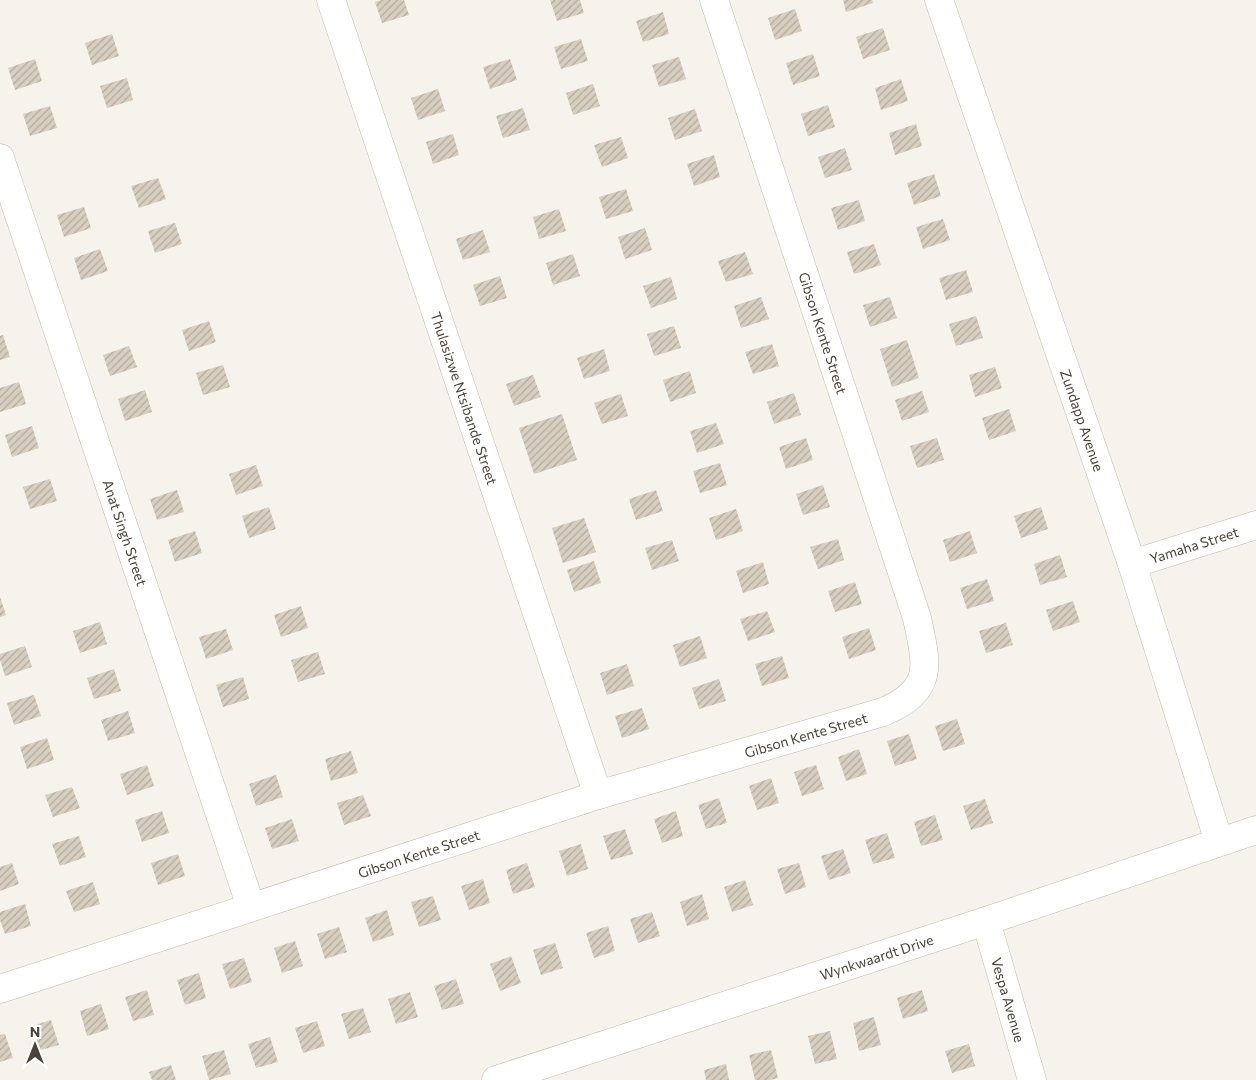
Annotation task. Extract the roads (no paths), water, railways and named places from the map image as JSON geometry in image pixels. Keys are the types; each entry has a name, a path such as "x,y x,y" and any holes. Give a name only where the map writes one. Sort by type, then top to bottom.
{"street":[{"name":"Thulasizwe Ntsibande Street","path":"331,0 598,795"},
{"name":"Gibson Kente Street","path":"0,989 598,795 883,712 898,705 910,696 925,673 926,658 917,618 714,0"},
{"name":"Zundapp Avenue","path":"939,0 1132,564 1220,842"},
{"name":"Anat Singh Street","path":"0,158 251,907"},
{"name":"Yamaha Street","path":"1132,564 1256,524"},
{"name":"Wynkwaardt Drive","path":"496,1080 986,921 1256,830"},
{"name":"Vespa Avenue","path":"986,921 1032,1080"}]}
